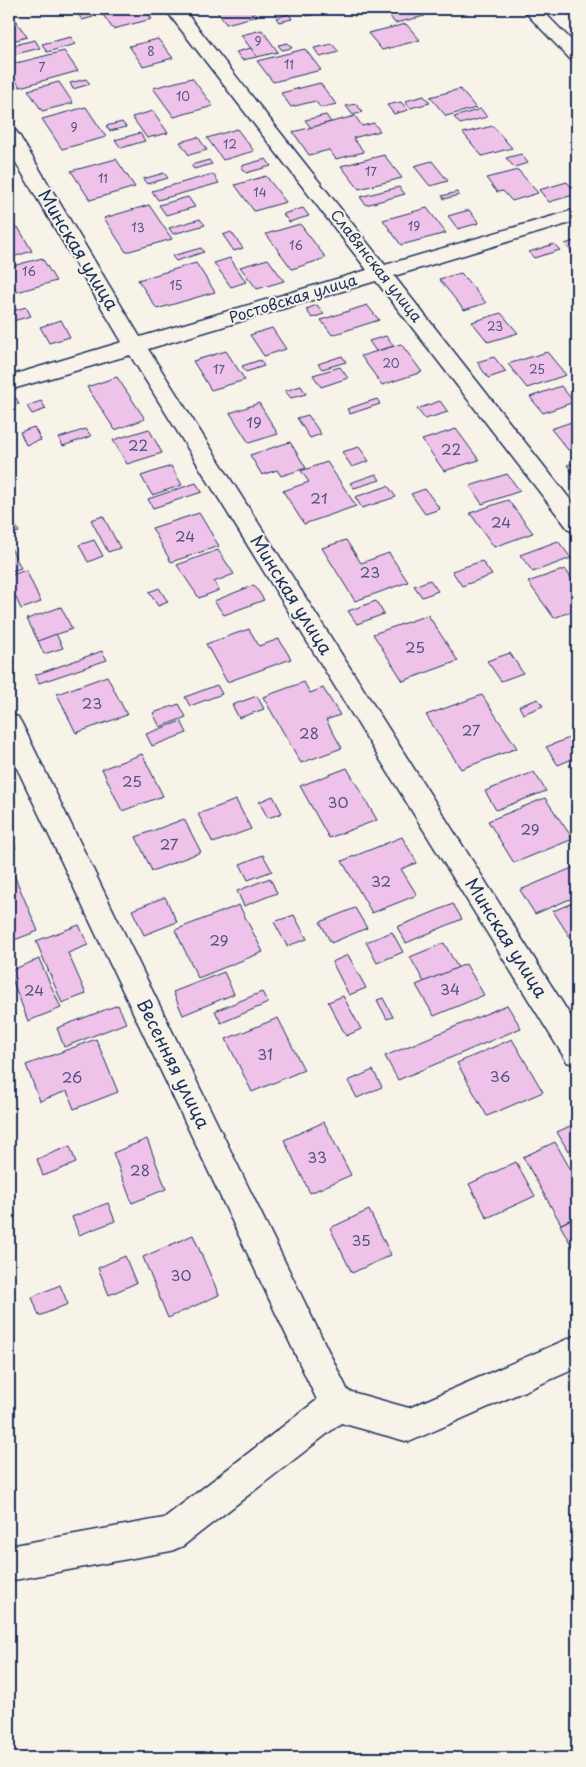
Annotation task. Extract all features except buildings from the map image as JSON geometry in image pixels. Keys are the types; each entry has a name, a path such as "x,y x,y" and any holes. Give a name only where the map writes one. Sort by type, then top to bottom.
{"street":[{"name":"Славянская улица","path":"174,9 577,524"},
{"path":"531,9 577,56"},
{"name":"Минская улица","path":"9,135 135,346 577,1052"},
{"name":"Ростовская улица","path":"9,383 577,215"},
{"name":"Весенняя улица","path":"9,724 336,1405"},
{"path":"9,1563 170,1534 336,1405 409,1425 577,1351"}]}
